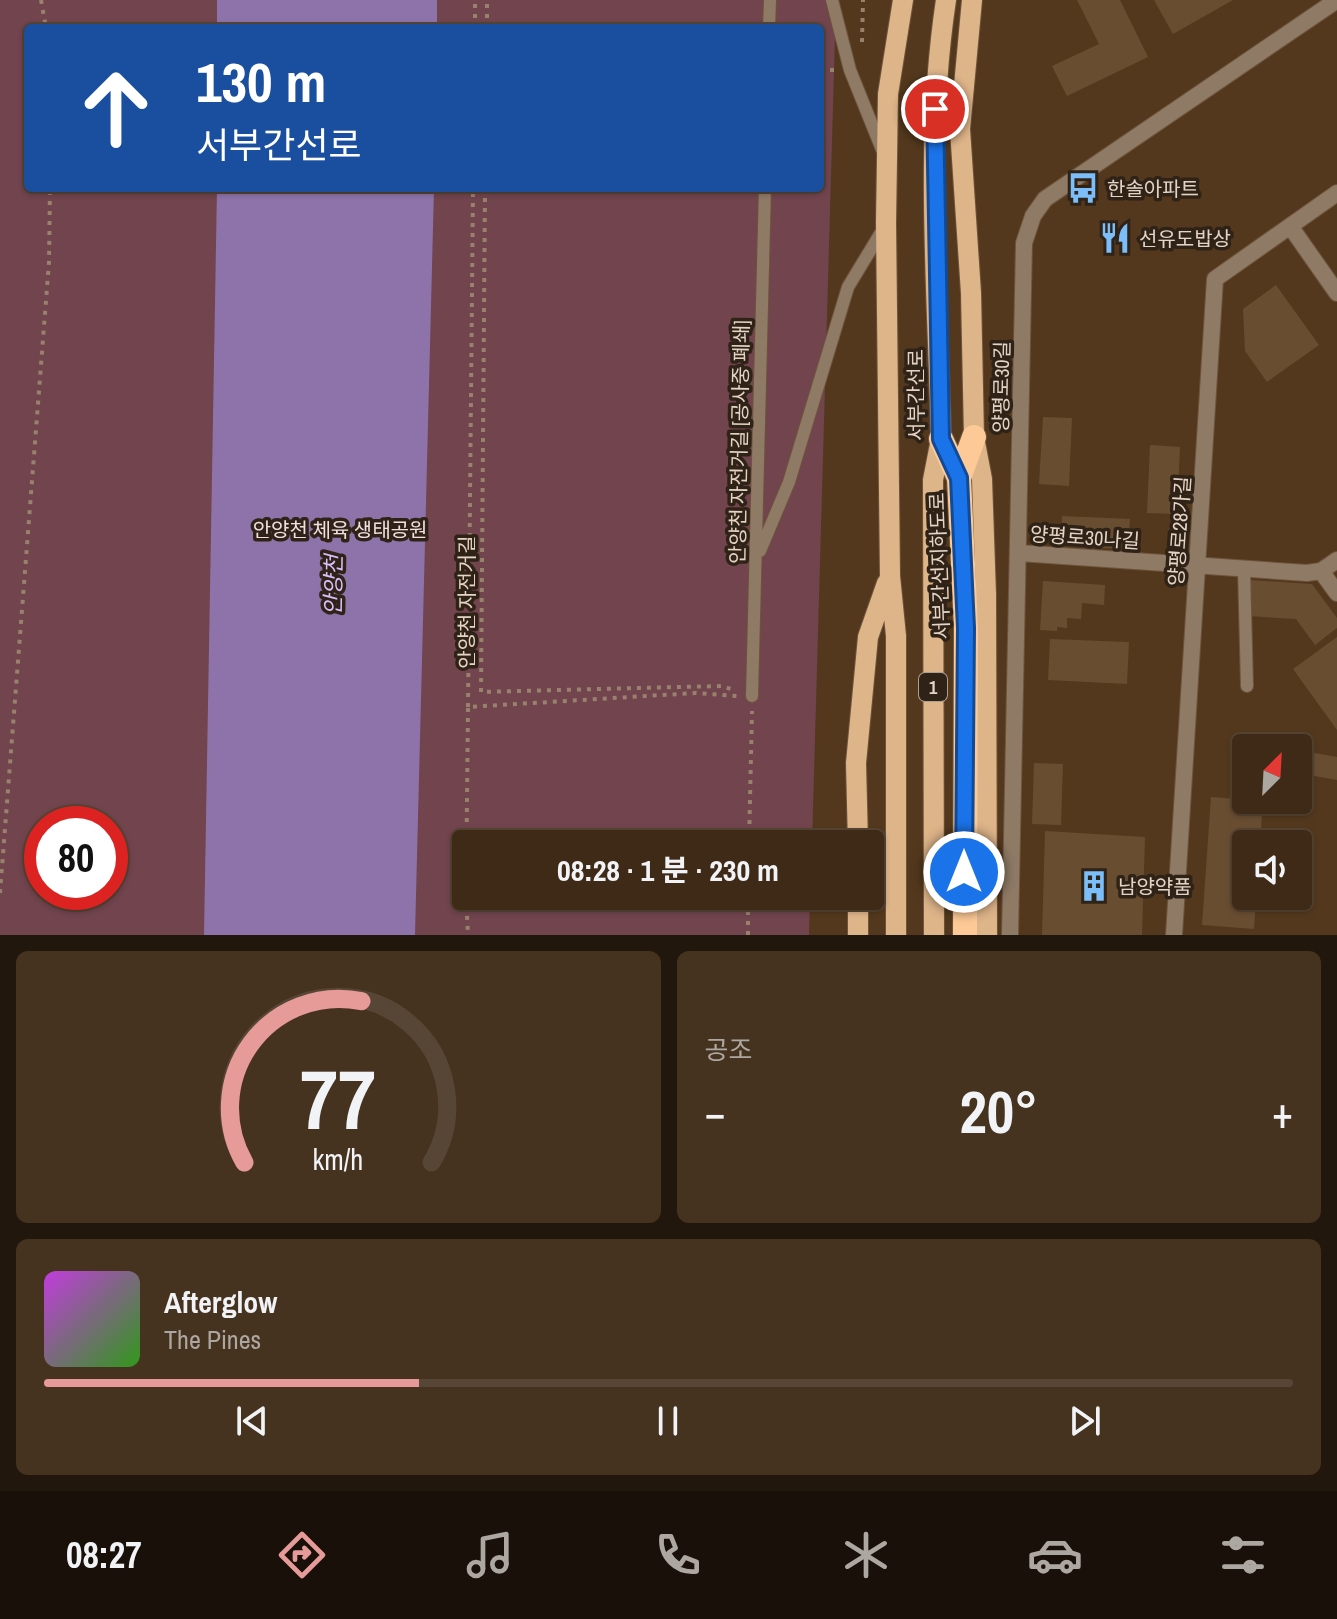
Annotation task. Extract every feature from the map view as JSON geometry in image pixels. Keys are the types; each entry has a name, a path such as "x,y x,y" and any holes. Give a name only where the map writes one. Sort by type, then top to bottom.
{"highway":[{"path":"959,478 974,437"},
{"name":"서부간선지하도로","path":"941,439 959,478 966,628 965,935"}],"main road":[{"path":"894,0 896,30"},
{"name":"서부간선로","path":"896,935 896,636 890,576 886,223 888,94 903,0"},
{"name":"서부간선로","path":"934,935 933,480 941,439 934,152 936,88 946,0"},
{"path":"972,0 960,129 971,293 974,437 982,479 986,594 987,935"},
{"path":"858,830 856,763 868,637 890,576"},
{"path":"858,910 858,935"}],"street":[{"name":"양평로30길","path":"1010,935 1024,243 1033,216 1045,199 1337,0"},
{"name":"양평로28가길","path":"1174,935 1215,279 1337,193"},
{"path":"1290,226 1337,293"},
{"name":"양평로30나길","path":"1019,553 1244,569 1321,571"},
{"path":"1337,560 1321,571 1337,593"}],"lane":[{"path":"769,24 770,0"},
{"path":"832,0 855,84 887,161"},
{"name":"안양천 자전거길 [공사중 폐쇄]","path":"752,696 765,192"},
{"path":"757,558 789,482 848,287 886,223"},
{"path":"1244,569 1247,686"}],"path":[{"path":"41,0 45,24"},
{"path":"475,0 475,24"},
{"path":"487,0 487,24"},
{"path":"862,53 863,0"},
{"path":"0,893 49,262 50,192"},
{"path":"467,830 473,192"},
{"name":"안양천 자전거길","path":"485,192 481,692 722,686 752,696"},
{"path":"468,707 695,693 752,696 749,830"},
{"path":"467,910 468,935"},
{"path":"748,910 748,935"}],"green space":[{"name":"안양천 체육 생태공원","path":"0,0 836,0 812,830 452,830 452,910 810,910 809,935 0,935"}],"water":[{"path":"217,0 437,0 437,24 217,24"},
{"name":"안양천","path":"217,192 434,192 415,935 204,935"}],"building":[{"path":"1077,0 1120,0 1148,57 1067,96 1052,66 1099,44"},
{"path":"1154,0 1233,0 1173,34"},
{"path":"1276,285 1319,345 1267,382 1245,351 1243,309"},
{"path":"1043,417 1072,418 1069,486 1039,484"},
{"path":"1150,445 1180,447 1177,514 1147,513"},
{"path":"1062,516 1130,519 1128,549 1061,546"},
{"path":"1249,580 1312,584 1337,618 1337,628 1315,645 1296,619 1247,616"},
{"path":"1043,581 1105,585 1104,605 1082,603 1081,619 1067,618 1067,628 1040,630"},
{"path":"1337,637 1337,730 1293,669"},
{"path":"1050,639 1129,642 1127,684 1048,680"},
{"path":"1312,753 1337,757 1337,780 1312,776"},
{"path":"1034,763 1063,764 1061,825 1032,824"},
{"path":"1211,797 1232,799 1232,814 1262,814 1261,830 1232,830 1232,910 1255,910 1254,929 1202,925"},
{"name":"남양약품","path":"1045,831 1145,837 1142,935 1042,935"}],"place":[{"name":"한솔아파트","path":"1083,188"},
{"name":"선유도밥상","path":"1115,238"},
{"name":"남양약품","path":"1094,886"}],"route":[{"path":"935,109 941,439 959,478 966,628 964,872"}]}
